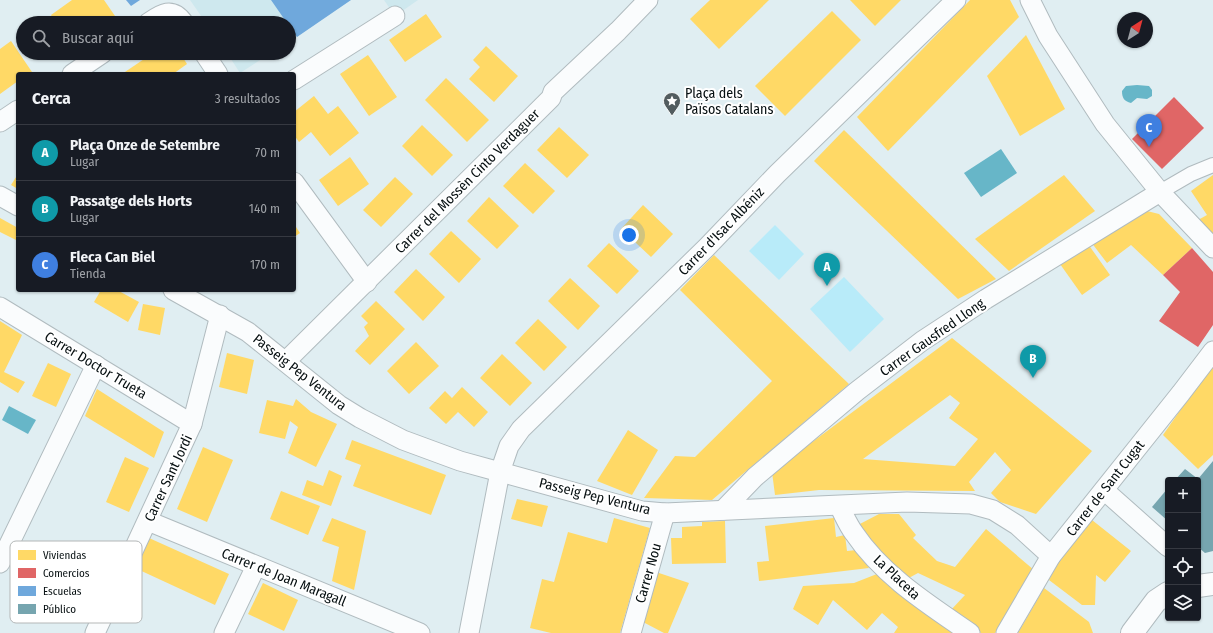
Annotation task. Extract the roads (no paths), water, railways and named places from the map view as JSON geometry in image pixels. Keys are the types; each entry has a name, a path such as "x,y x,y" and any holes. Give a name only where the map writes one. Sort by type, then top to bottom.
{"street":[{"name":"Carrer del Mossèn Cinto Verdaguer","path":"286,361 551,98 553,92 618,31 648,0"},
{"name":"Carrer d'Isac Albéniz","path":"469,633 500,472 509,446 521,429 707,247 777,174 956,0"},
{"path":"1030,0 1048,36 1105,124 1160,192 1213,248"},
{"path":"163,16 171,14 177,16"},
{"path":"296,79 395,16"},
{"path":"75,72 93,60"},
{"path":"209,60 217,72"},
{"path":"0,122 16,111"},
{"path":"1160,192 1191,174 1213,165"},
{"path":"296,185 367,282"},
{"name":"Carrer Gausfred Llong","path":"724,510 755,477 857,391 922,341 986,299 1160,192"},
{"path":"0,196 16,205"},
{"name":"Passeig Pep Ventura","path":"177,292 248,332 339,405 403,440 460,461 642,510 665,513 907,502 971,504 993,510 1016,525 1051,556"},
{"name":"Carrer Doctor Trueta","path":"0,307 192,424"},
{"name":"Carrer Sant Jordi","path":"139,541 192,424 220,315"},
{"name":"Carrer de Sant Cugat","path":"1006,633 1051,556 1213,351"},
{"path":"11,541 96,365"},
{"path":"1104,490 1165,544"},
{"name":"La Placeta","path":"839,506 854,533 879,563 917,597 970,633"},
{"name":"Carrer Nou","path":"631,633 665,513"},
{"name":"Carrer de Joan Maragall","path":"148,521 256,566 391,628 420,633"},
{"path":"0,563 10,542"},
{"path":"224,633 256,566"},
{"path":"1201,586 1213,584"},
{"path":"1132,633 1156,601 1165,595"},
{"name":"Carrer Sant Jordi","path":"95,633 100,623"}],"place":[{"name":"Plaça dels Països Catalans","path":"672,116"},
{"name":"Fleca Can Biel","path":"1149,147"},
{"name":"Plaça Onze de Setembre","path":"827,286"},
{"name":"Passatge dels Horts","path":"1033,378"}]}
